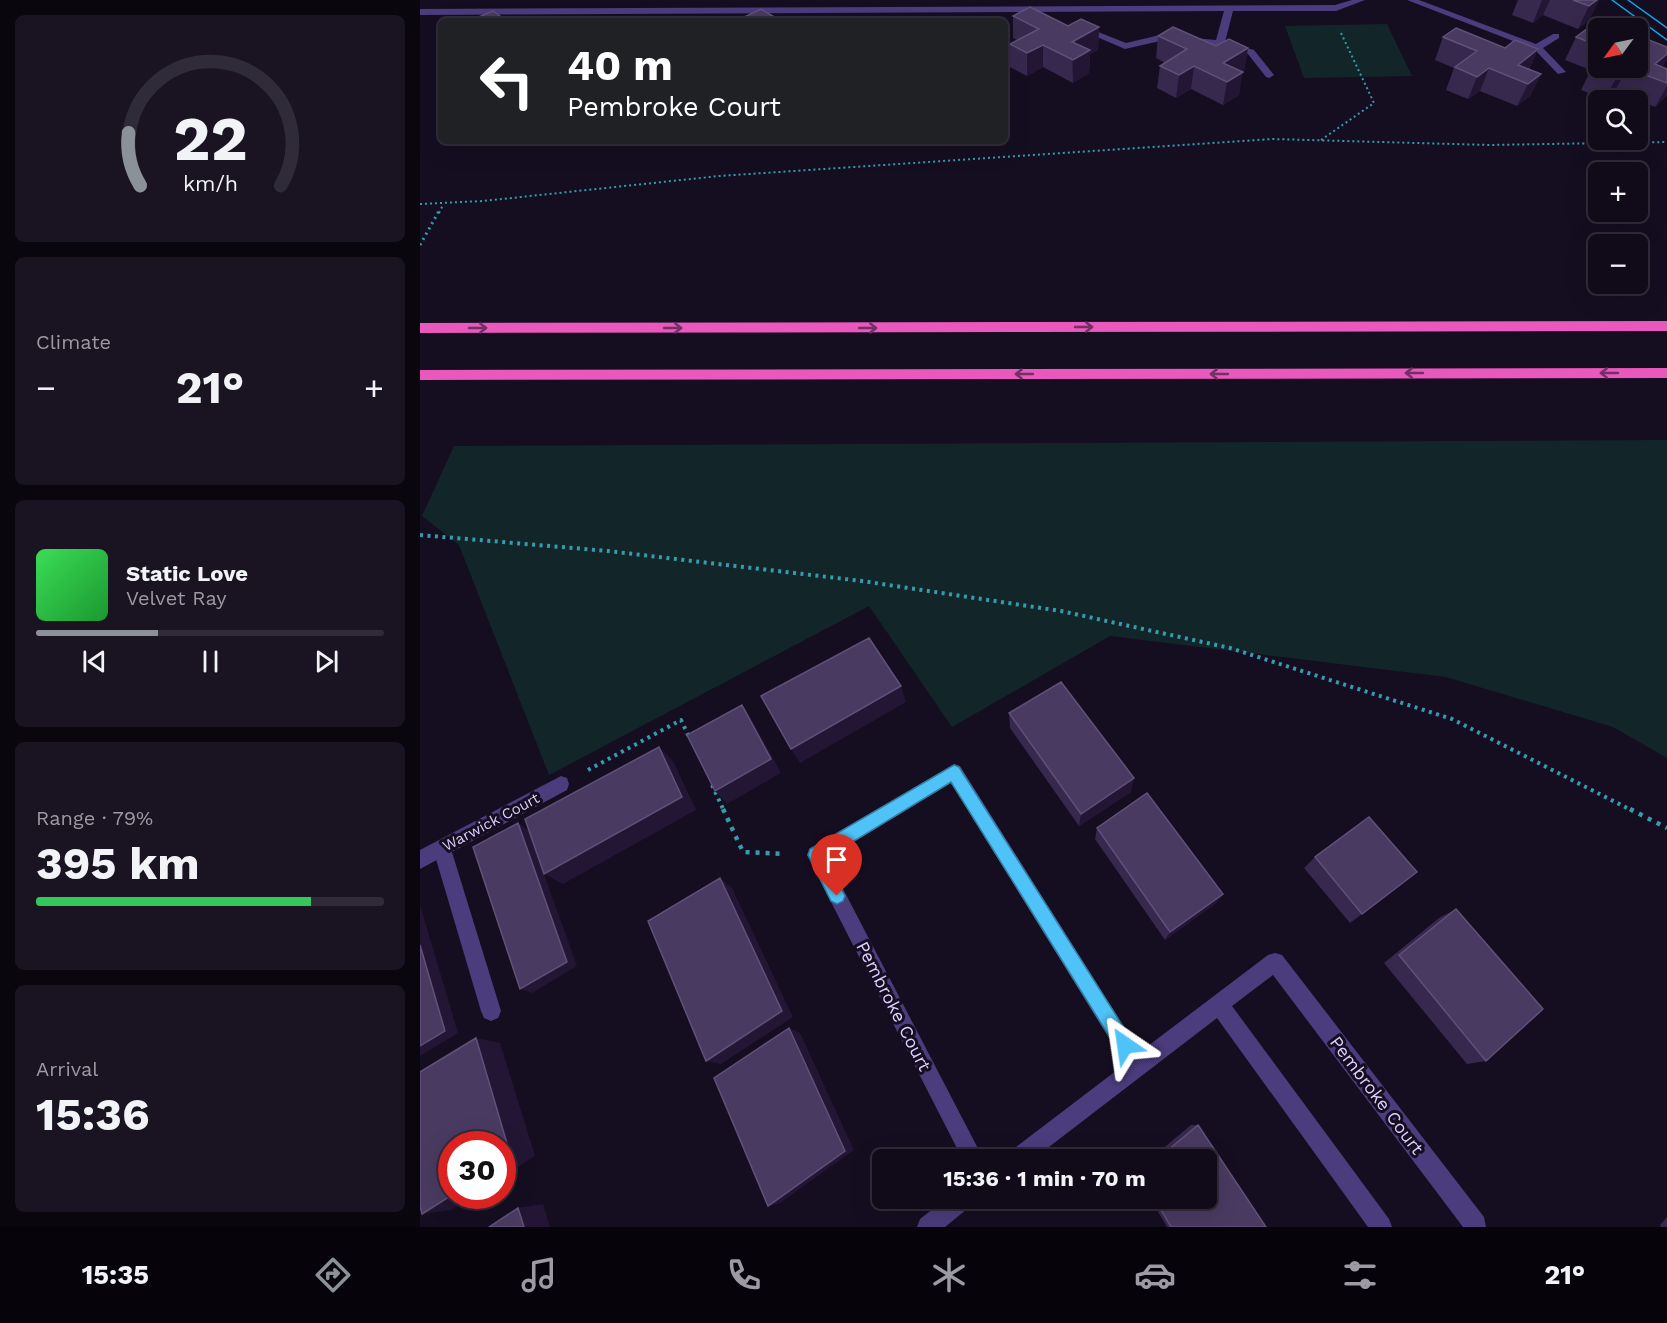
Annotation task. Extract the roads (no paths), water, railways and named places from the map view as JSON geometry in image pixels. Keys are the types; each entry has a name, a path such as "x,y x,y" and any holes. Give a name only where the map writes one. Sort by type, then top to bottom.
{"highway":[{"path":"420,328 1667,326"},
{"path":"420,375 1667,373"}],"street":[{"path":"975,10 981,0"},
{"path":"420,12 1330,8 1361,0"},
{"path":"1411,0 1537,48 1561,72"},
{"path":"1220,43 1229,9"},
{"path":"955,18 956,10"},
{"path":"710,18 713,11"},
{"path":"1079,27 1125,46 1160,38 1220,43 1251,52 1269,75"},
{"path":"1537,48 1556,36"},
{"name":"Pembroke Court","path":"968,1149 816,855 954,772 1137,1065"},
{"name":"Warwick Court","path":"420,860 561,784"},
{"path":"442,849 491,1011"},
{"name":"Pembroke Court","path":"1029,1149 1275,962 1476,1226"},
{"path":"1219,1004 1381,1227"},
{"path":"928,1227 950,1209"}],"tram line":[{"path":"1612,0 1667,40"},
{"path":"1628,0 1667,28"}]}
